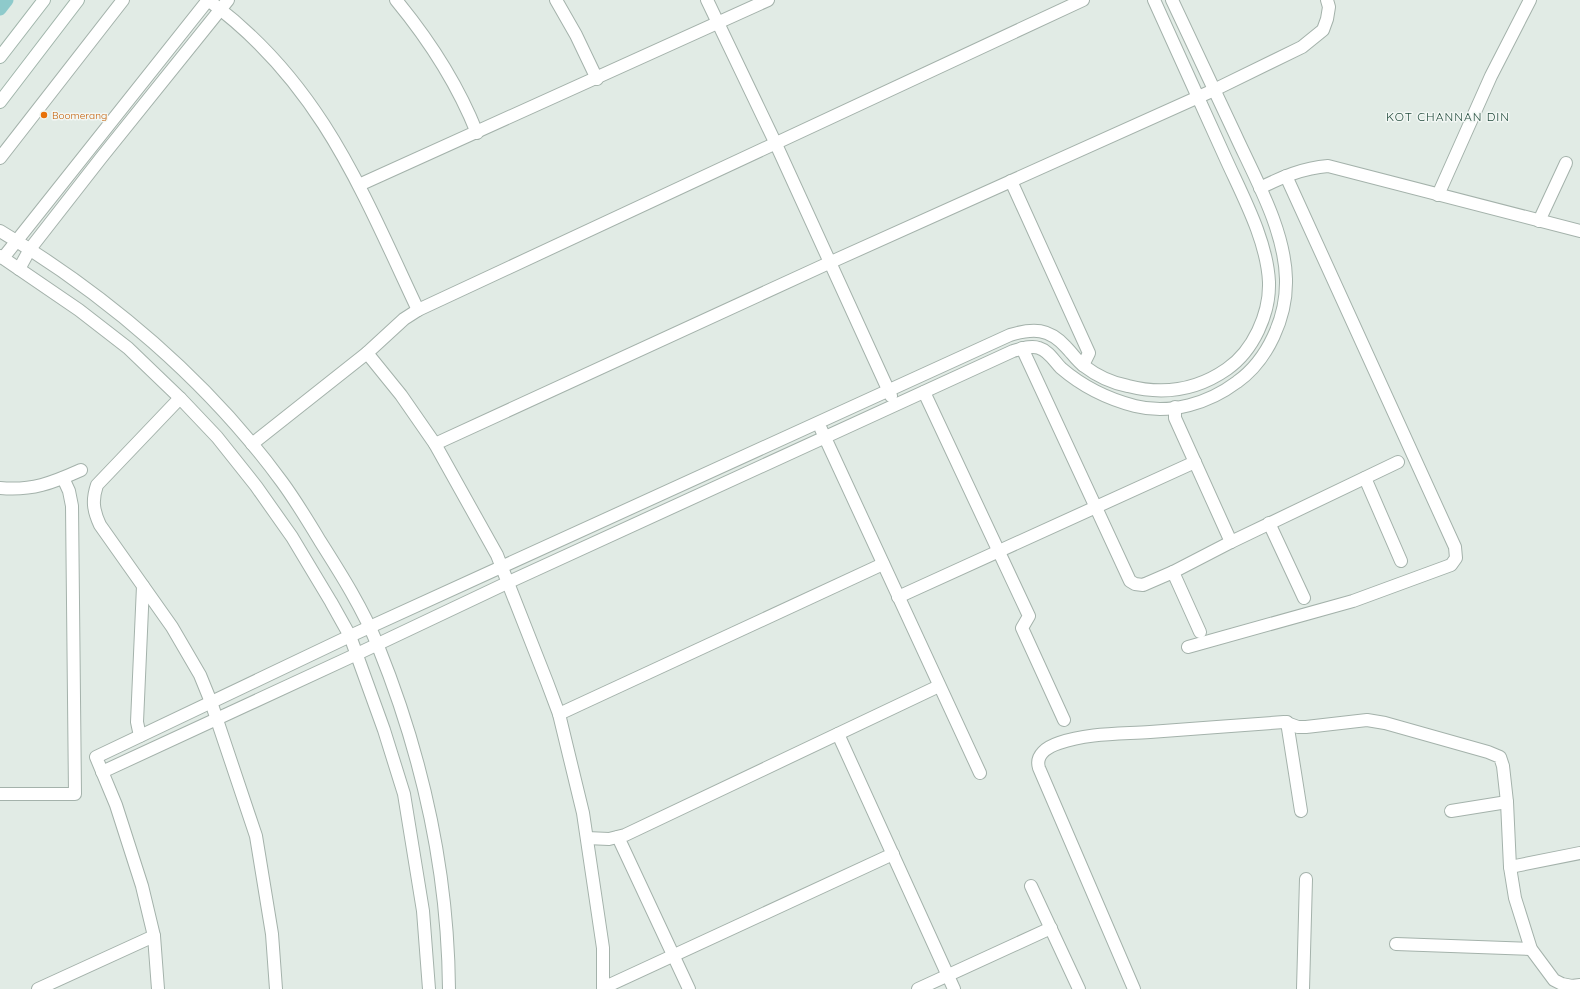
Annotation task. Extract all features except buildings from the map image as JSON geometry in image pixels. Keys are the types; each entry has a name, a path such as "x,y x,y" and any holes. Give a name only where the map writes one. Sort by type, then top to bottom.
{"street":[{"path":"0,57 44,0"},
{"path":"0,102 78,0"},
{"path":"0,158 123,0"},
{"path":"418,310 359,185 332,135 306,97 255,38 224,5 208,0 1,257 79,310 128,348 180,398 217,437 256,486 292,537 350,636 384,730 404,794 423,911 429,989"},
{"path":"396,0 443,65 477,133"},
{"path":"556,0 576,35 596,79"},
{"path":"707,0 775,142 895,405"},
{"path":"359,185 477,133 768,0"},
{"path":"252,444 367,353 404,319 418,310 775,142 1083,0"},
{"path":"158,989 154,936 131,847 96,757 350,636 1010,335 1027,330 1044,331 1065,346 1083,365 1113,382 1160,391 1191,387 1207,382 1231,366 1242,356 1253,341 1267,303 1269,283 1263,247 1244,199 1154,0"},
{"path":"102,772 825,436 1022,348 1040,348 1049,354 1061,368 1084,385 1118,402 1138,407 1175,407 1212,398 1241,379 1254,366 1267,349 1276,330 1284,304 1286,280 1285,264 1279,237 1260,188 1172,0"},
{"path":"435,444 830,262 1214,90 1302,47 1314,39 1322,30 1327,19 1329,7 1327,0"},
{"path":"1438,196 1491,76 1530,0"},
{"path":"19,269 30,249 224,5"},
{"path":"1539,221 1566,163"},
{"path":"1260,188 1310,167 1328,166 1438,196 1580,231"},
{"path":"1188,647 1353,601 1451,564 1456,558 1455,546 1416,457 1286,176"},
{"path":"1011,181 1089,353 1083,365"},
{"path":"0,231 30,249 95,296 147,337 196,382 252,444 283,483 332,559 378,644 402,713 423,781 436,843 443,905 449,989"},
{"path":"1022,348 1130,581 1135,584 1143,584 1174,572 1269,523 1398,462"},
{"path":"367,353 401,395 435,444 494,548 509,582 559,714 583,813 603,948 603,988 893,854"},
{"path":"924,392 1029,616 1022,628 1064,720"},
{"path":"180,398 97,485 93,498 94,512 100,525 172,627 200,675 211,702 256,836 272,934 276,989"},
{"path":"1175,407 1175,418 1231,542"},
{"path":"817,423 825,436 980,773"},
{"path":"898,596 1096,508 1195,462"},
{"path":"0,488 29,489 44,486 80,470"},
{"path":"0,794 75,794 72,506 69,491 63,478"},
{"path":"1365,478 1401,561"},
{"path":"1269,523 1304,598"},
{"path":"559,714 884,564"},
{"path":"1174,572 1200,632"},
{"path":"140,736 137,722 143,586"},
{"path":"587,838 618,837 939,686"},
{"path":"1134,989 1039,768 1039,757 1046,749 1059,743 1090,736 1287,722 1298,727 1306,727 1366,720 1385,723 1488,752 1500,757 1502,760 1507,802 1510,866 1514,898 1531,949 1554,980 1562,984 1572,986 1580,984"},
{"path":"1287,722 1301,811"},
{"path":"838,734 954,989"},
{"path":"1451,811 1507,802"},
{"path":"618,837 674,954 689,989"},
{"path":"1510,866 1580,853"},
{"path":"1303,989 1306,879"},
{"path":"1031,886 1079,989"},
{"path":"918,989 1051,928"},
{"path":"38,989 154,936"},
{"path":"1396,944 1531,949"}],"waterway":[{"path":"0,9 7,0"}],"place":[{"name":"Boomerang","path":"44,115"}],"district":[{"name":"KOT CHANNAN DIN","path":"1448,117"}]}
